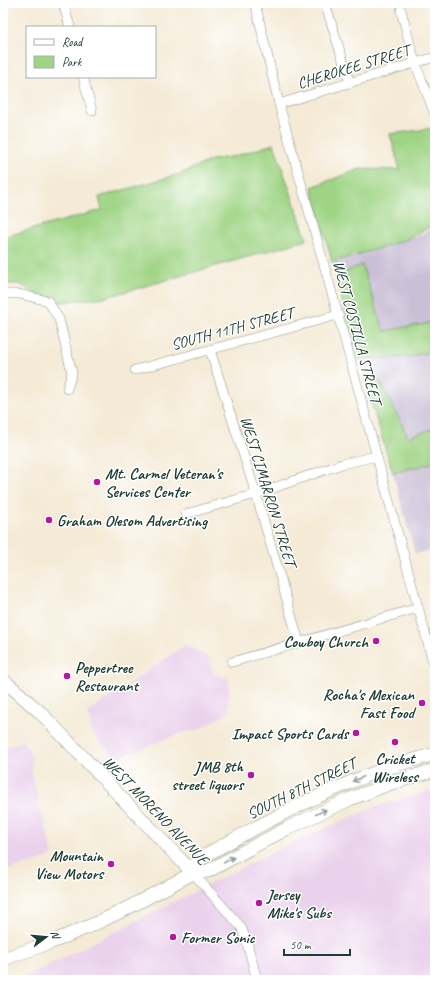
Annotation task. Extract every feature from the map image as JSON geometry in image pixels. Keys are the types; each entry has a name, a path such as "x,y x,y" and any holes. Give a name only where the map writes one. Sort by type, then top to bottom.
{"main road":[{"name":"WEST MORENO AVENUE","path":"3,680 40,714 193,873"},
{"name":"SOUTH 8TH STREET","path":"193,873 195,864 204,856 297,807 370,774 435,754"},
{"name":"SOUTH 8TH STREET","path":"3,959 52,942 100,922 193,873 208,871 292,826 358,795 394,782 435,770"}],"street":[{"path":"62,3 70,26"},
{"name":"WEST COSTILLA STREET","path":"255,3 279,104 435,669"},
{"path":"325,3 350,83"},
{"path":"400,10 415,63 435,114"},
{"name":"CHEROKEE STREET","path":"279,104 435,57"},
{"path":"83,78 92,111"},
{"path":"3,294 19,294 48,300 59,319 72,374 67,389"},
{"name":"SOUTH 11TH STREET","path":"135,370 338,315"},
{"name":"WEST CIMARRON STREET","path":"210,350 256,494 299,642"},
{"path":"186,514 256,494 342,464 376,456"},
{"path":"232,662 418,608"},
{"name":"WEST MORENO AVENUE","path":"193,873 241,927 246,939 257,980"}],"shaded area":[{"path":"435,225 435,325 384,331 362,266 336,276 332,262 368,253 422,234"},
{"path":"435,350 435,428 408,437 380,381 358,359 401,358"},
{"path":"435,462 435,549 415,554 393,473"},
{"path":"185,645 209,657 213,674 229,679 228,713 200,729 179,734 116,759 92,733 88,712"},
{"path":"23,741 29,750 32,762 32,775 53,855 40,861 3,871 3,747"},
{"path":"435,789 435,980 19,980 287,845 375,807"}],"green space":[{"path":"435,128 435,224 405,240 332,262 312,187 360,169 400,170 390,134"},
{"path":"274,144 307,240 107,297 62,302 48,301 19,284 3,284 3,237 102,210 99,197 180,174 212,160 235,156"},
{"path":"362,265 384,331 435,322 435,350 410,357 358,359 336,276"},
{"path":"371,372 380,381 408,437 435,428 435,462 393,473 363,377"}],"place":[{"name":"Mt. Carmel Veteran's Services Center","path":"97,482"},
{"name":"Graham Olesom Advertising","path":"49,520"},
{"name":"Cowboy Church","path":"376,641"},
{"name":"Peppertree Restaurant","path":"67,676"},
{"name":"Rocha's Mexican Fast Food","path":"422,703"},
{"name":"Impact Sports Cards","path":"356,733"},
{"name":"Cricket Wireless","path":"395,742"},
{"name":"JMB 8th street liquors","path":"251,775"},
{"name":"Mountain View Motors","path":"111,864"},
{"name":"Jersey Mike's Subs","path":"259,903"},
{"name":"Former Sonic","path":"173,937"}]}
